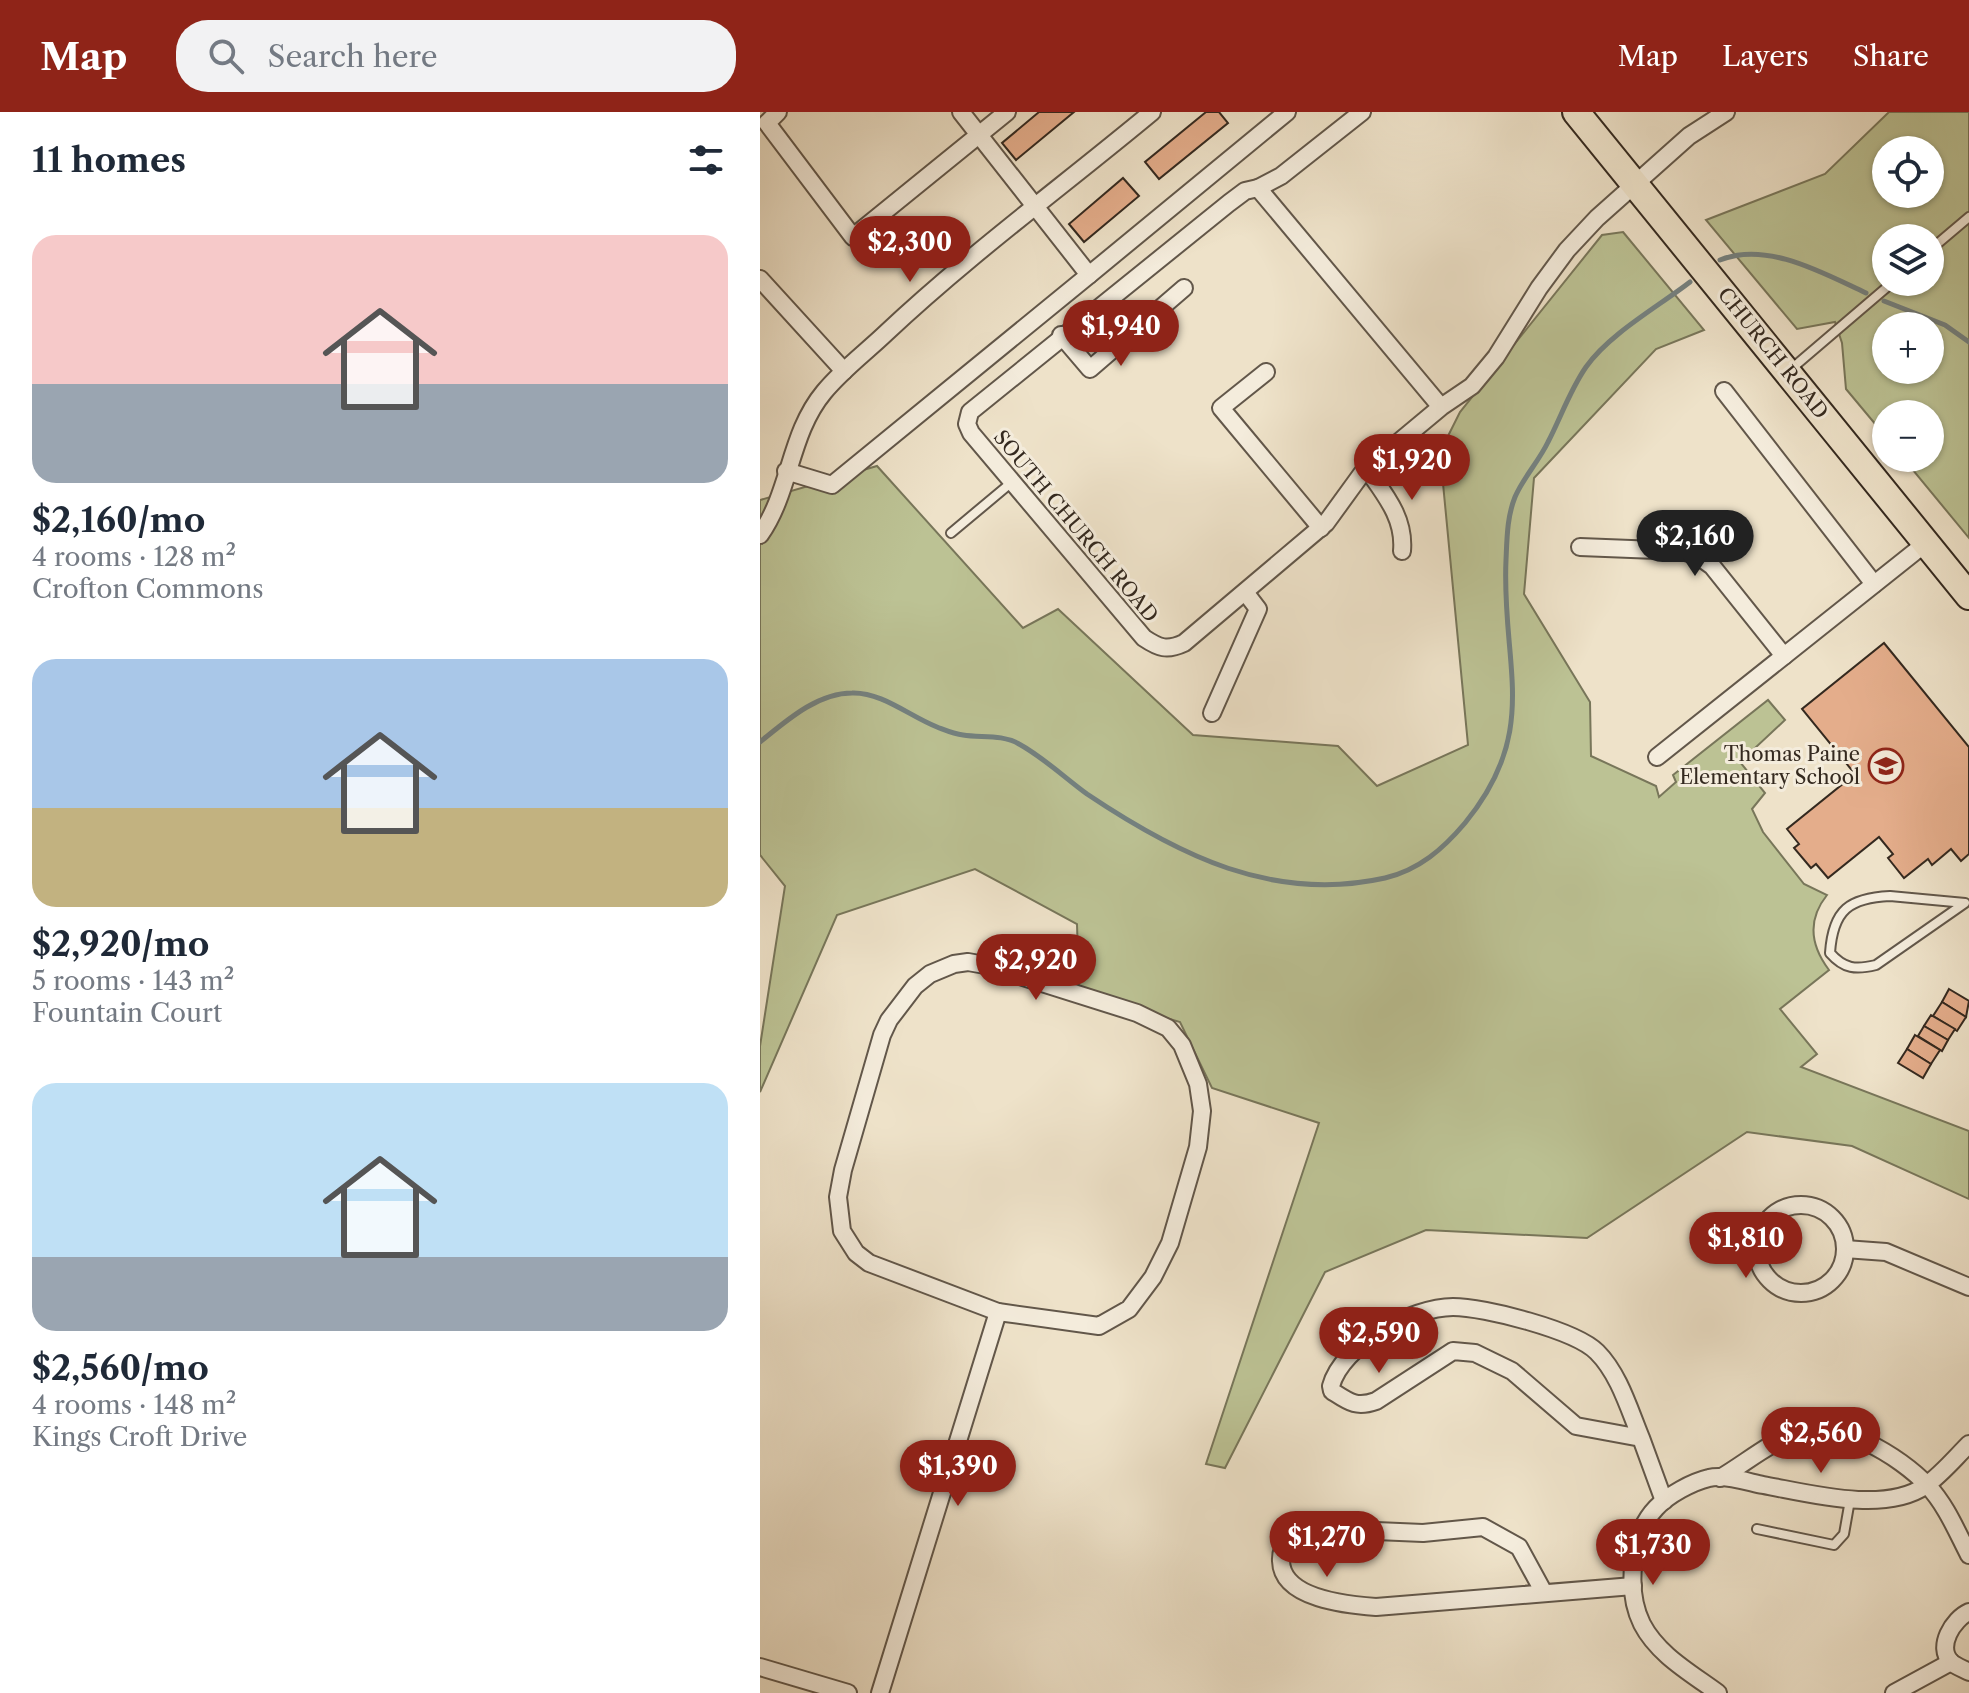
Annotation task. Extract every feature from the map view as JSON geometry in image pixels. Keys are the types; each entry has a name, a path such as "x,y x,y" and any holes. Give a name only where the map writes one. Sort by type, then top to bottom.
{"main road":[{"name":"CHURCH ROAD","path":"1576,112 1969,596"}],"street":[{"path":"778,112 767,123 853,237 1007,112"},
{"path":"961,112 1089,275"},
{"path":"760,535 773,515 810,410 844,371 950,276 1152,112"},
{"path":"786,471 832,485 1287,112"},
{"name":"SOUTH CHURCH ROAD","path":"1362,112 1281,176 1245,191 1061,335 970,412 967,424 971,433 1144,638 1158,647 1170,650 1184,643 1321,528 1367,469 1441,407 1472,386 1496,357 1567,250 1597,218 1689,136 1726,112"},
{"path":"1258,188 1441,407"},
{"path":"760,279 844,371"},
{"path":"1061,335 1090,369 1184,288"},
{"path":"1266,372 1221,408 1321,528"},
{"path":"1724,391 1874,584"},
{"path":"1367,469 1397,515 1403,533 1402,551"},
{"path":"1657,757 1926,543"},
{"path":"1580,547 1682,551 1698,556 1712,566 1784,656"},
{"path":"1212,713 1258,609 1245,592"},
{"path":"968,962 1137,1013 1168,1028 1182,1045 1198,1084 1202,1111 1198,1147 1170,1243 1153,1277 1129,1309 1099,1326 998,1312 869,1263 856,1253 842,1231 838,1215 843,1170 889,1020 915,986 930,974 968,962"},
{"path":"1803,1205 1818,1208 1831,1216 1840,1228 1845,1249 1841,1269 1832,1281 1807,1293 1793,1292 1769,1279 1757,1253 1758,1238 1765,1224 1788,1207 1803,1205"},
{"path":"1845,1249 1886,1252 1969,1287"},
{"path":"1641,1438 1576,1426 1512,1371 1475,1353 1453,1351 1376,1401 1364,1405 1354,1405 1332,1391 1331,1386 1344,1359 1359,1345 1405,1320 1435,1309 1471,1309 1579,1338 1597,1351 1616,1379 1641,1438 1664,1501"},
{"path":"880,1693 998,1312"},
{"path":"1720,1478 1795,1433 1821,1428 1853,1436 1898,1462 1927,1485 1941,1503 1969,1555"},
{"path":"1718,1693 1660,1650 1642,1623 1633,1586 1636,1547 1654,1509 1710,1477 1850,1500 1891,1498 1927,1485 1969,1444"},
{"path":"1543,1591 1519,1547 1483,1527 1423,1533 1306,1528 1293,1535 1283,1547 1280,1558 1282,1572 1290,1582 1341,1605 1376,1607 1633,1586"},
{"path":"1969,1612 1953,1626 1947,1638 1946,1652 1951,1662 1969,1672"},
{"path":"1894,1693 1951,1662"},
{"path":"760,1667 848,1693"}],"lane":[{"path":"1944,238 1969,217"},
{"path":"1788,371 1876,296"},
{"path":"951,533 1012,482"},
{"path":"1863,897 1967,901 1876,965 1859,969 1850,967 1840,964 1830,953 1837,922 1847,907 1863,897"},
{"path":"1757,1529 1834,1545 1844,1534 1850,1500"}],"green space":[{"path":"1889,112 1969,112 1969,538 1915,472 1944,472 1944,400 1872,400 1872,420 1846,389 1842,343 1835,322 1797,329 1706,220 1825,174"},
{"path":"1623,232 1704,330 1656,349 1534,478 1524,594 1590,702 1591,756 1656,786 1659,797 1676,782 1673,775 1768,700 1785,720 1740,762 1765,793 1752,809 1763,832 1804,884 1827,895 1816,914 1814,933 1818,952 1829,970 1780,1009 1817,1054 1801,1067 1969,1131 1969,1199 1852,1146 1747,1132 1587,1238 1426,1230 1325,1272 1225,1468 1206,1464 1319,1123 1212,1088 1180,1022 1079,992 1077,924 975,869 837,915 760,1092 760,1046 785,886 760,855 760,500 877,466 1023,628 1058,609 1193,735 1338,746 1377,786 1468,745 1440,452 1460,412 1602,235"}],"building":[{"path":"1039,112 1074,112 1016,160 1002,143"},
{"path":"1206,112 1219,112 1228,123 1159,179 1145,162"},
{"path":"1123,178 1139,196 1084,242 1069,224"},
{"path":"1884,643 1969,747 1969,854 1961,861 1951,849 1932,865 1928,859 1904,878 1888,858 1893,854 1879,837 1828,878 1816,864 1811,868 1794,848 1799,844 1787,829 1855,774 1802,709"},
{"path":"1949,989 1969,1001 1966,1017 1942,1002"},
{"path":"1942,1002 1966,1017 1957,1031 1933,1016"},
{"path":"1931,1015 1955,1029 1948,1040 1924,1026"},
{"path":"1924,1026 1948,1040 1942,1051 1918,1036"},
{"path":"1915,1035 1940,1050 1931,1064 1907,1049"},
{"path":"1907,1049 1931,1064 1923,1078 1898,1063"}],"waterway":[{"path":"1720,260 1738,255 1776,257 1813,269 1866,293"},
{"path":"760,742 814,703 839,694 874,696 953,733 999,738 1019,744 1121,816 1192,854 1228,868 1304,884 1344,884 1385,878 1409,870 1439,850 1465,823 1489,789 1503,757 1510,726 1512,696 1506,598 1507,544 1510,512 1518,490 1544,449 1586,367 1621,332 1690,282"},
{"path":"1884,301 1945,325 1969,342"}],"place":[{"name":"Thomas Paine Elementary School","path":"1886,766"}]}
